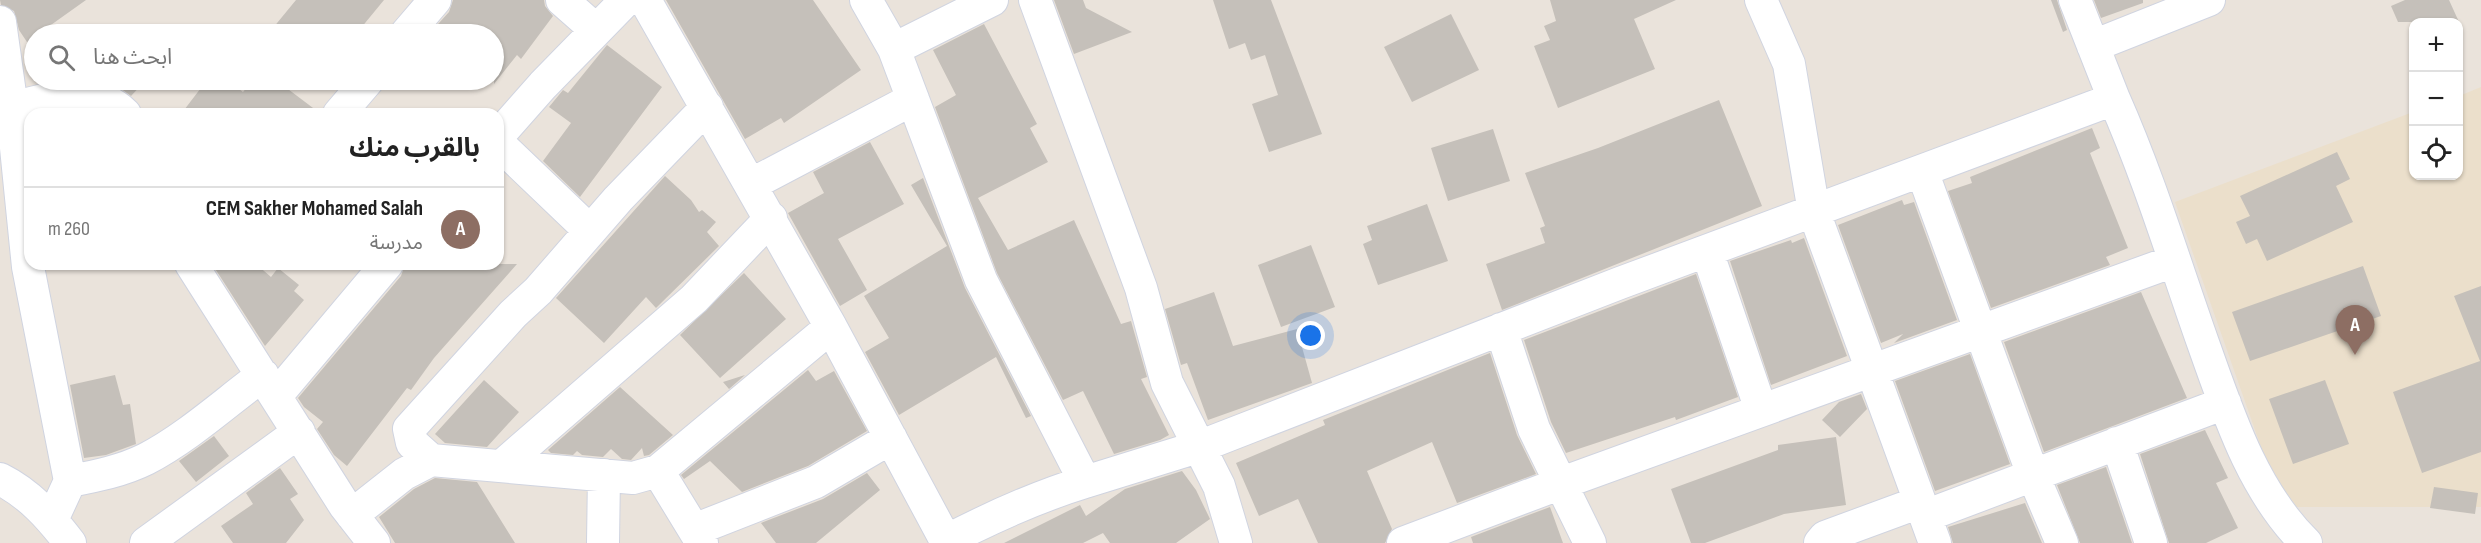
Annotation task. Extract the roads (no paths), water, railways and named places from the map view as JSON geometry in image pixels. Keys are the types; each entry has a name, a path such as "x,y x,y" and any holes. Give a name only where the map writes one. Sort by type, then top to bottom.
{"street":[{"path":"415,24 435,0"},
{"path":"562,0 597,30"},
{"path":"504,130 626,0"},
{"path":"645,0 771,218 947,542 1034,498 1201,446 1501,329 2114,99"},
{"path":"866,0 894,49 981,280 1085,482"},
{"path":"894,49 992,0"},
{"path":"1035,0 1141,288 1167,382 1219,486 1236,543"},
{"path":"1761,0 1789,64 1814,212 1926,520"},
{"path":"2075,0 2139,159 2225,403 2258,481 2283,521 2290,540"},
{"path":"2093,46 2205,1"},
{"path":"0,22 12,108 10,194 24,251"},
{"path":"344,108 359,90"},
{"path":"12,108 70,94 97,98 114,108"},
{"path":"752,184 913,99"},
{"path":"431,460 412,443 410,429 590,231 707,107"},
{"path":"504,149 590,231"},
{"path":"1922,171 2033,475 2061,543"},
{"path":"504,464 694,299 771,218"},
{"path":"1707,251 1761,410"},
{"path":"1403,543 1466,531 1559,484 2174,261"},
{"path":"29,270 70,481 61,532"},
{"path":"202,270 269,385 352,515 374,543"},
{"path":"70,481 110,473 144,460 269,385 381,270"},
{"path":"352,515 404,474 431,460 504,464 633,478 658,471 831,327"},
{"path":"1501,329 1534,429 1559,484 1590,543"},
{"path":"1820,543 1826,537 1926,520 2033,475 2225,403"},
{"path":"146,543 299,432"},
{"path":"658,471 698,536 816,482 891,438"},
{"path":"2117,443 2151,543"},
{"path":"603,543 604,475"},
{"path":"0,480 20,489 61,532"}],"place":[{"name":"CEM Sakher Mohamed Salah","path":"2355,355"}]}
